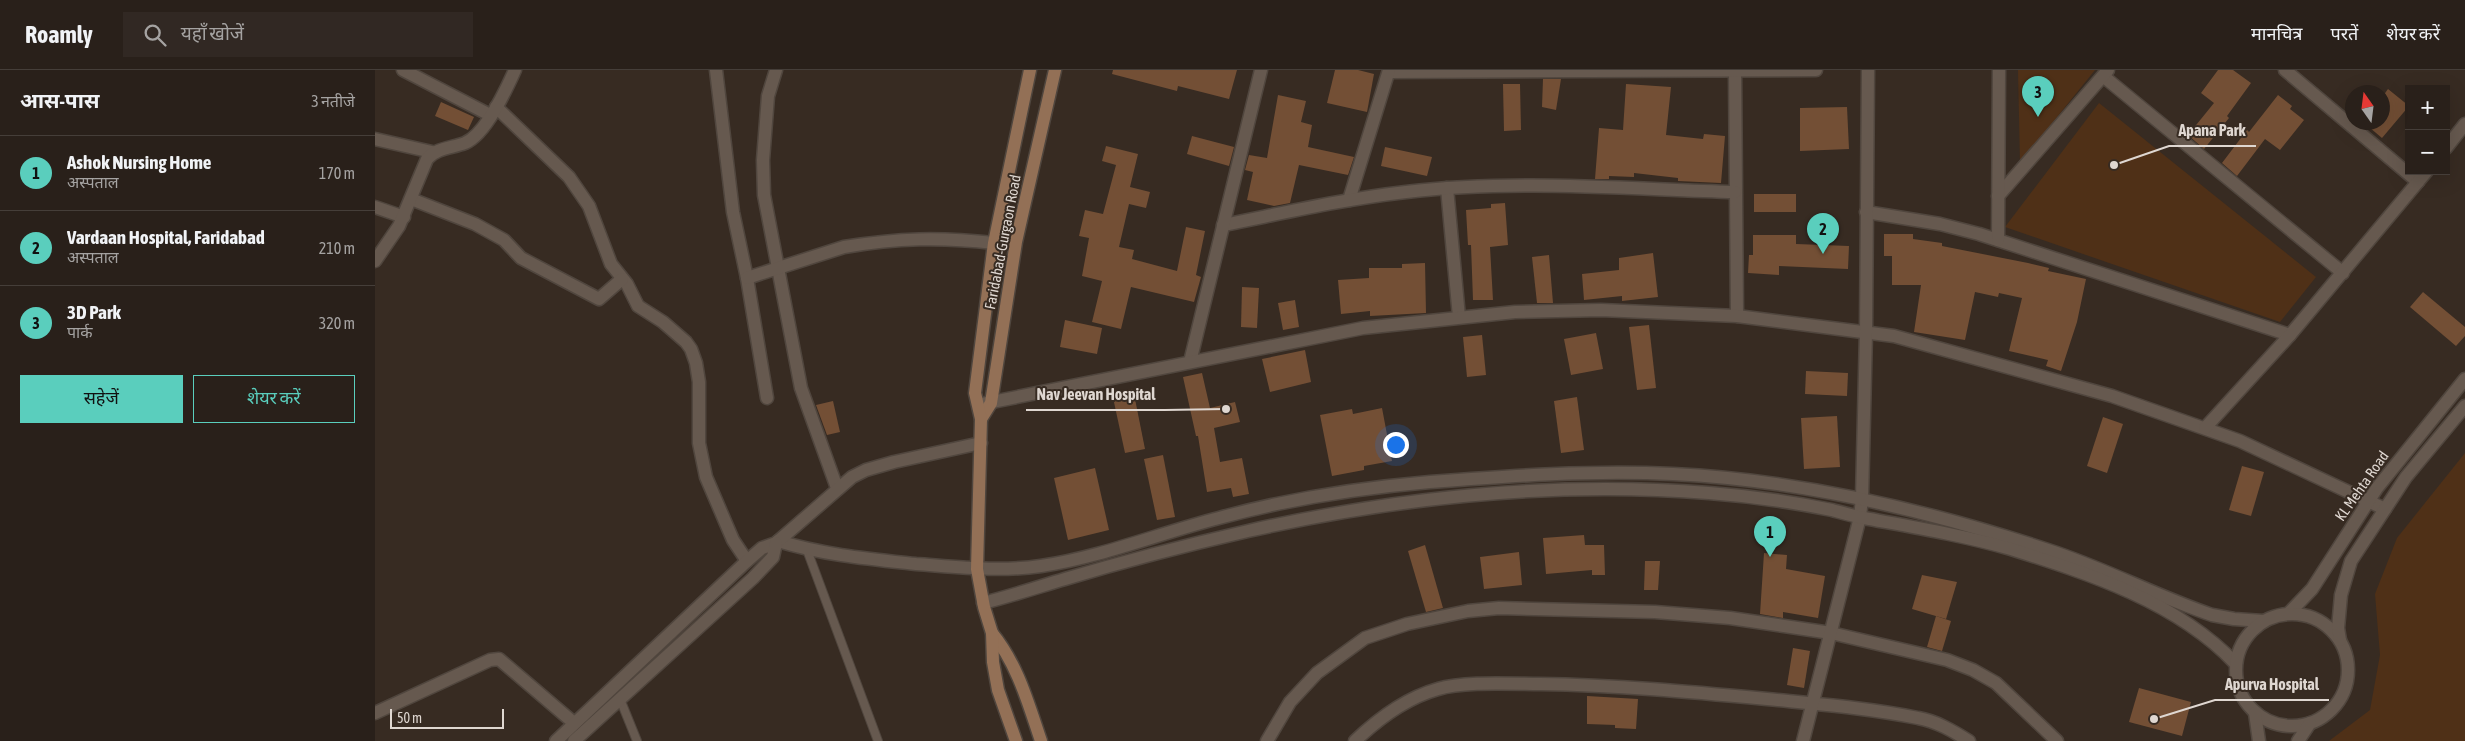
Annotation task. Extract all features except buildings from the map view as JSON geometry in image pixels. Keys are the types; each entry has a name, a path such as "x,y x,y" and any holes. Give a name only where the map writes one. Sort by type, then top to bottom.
{"main road":[{"name":"Faridabad-Gurgaon Road","path":"1016,741 998,690 993,662 992,633 983,603 977,569 981,419 977,404 976,380 994,243 1030,70"},
{"name":"Faridabad-Gurgaon Road","path":"981,419 991,403 1016,242 1055,70"},
{"name":"Faridabad-Gurgaon Road","path":"992,633 1006,650 1015,667 1041,741"}],"street":[{"path":"403,70 493,111 569,177 589,206 611,264 623,279 638,306 663,322 686,342 696,363 699,382 699,443 706,477 733,540 747,561"},
{"path":"375,139 433,152 467,142 493,111 515,70"},
{"path":"716,70 733,212 747,278 767,398"},
{"path":"776,70 768,96 763,177 767,218 779,267 786,320 801,388 837,488"},
{"path":"1190,362 1261,70"},
{"path":"1349,200 1389,71 1816,70"},
{"path":"1803,741 1860,518 1862,498 1866,332 1868,70"},
{"path":"1998,240 1999,70"},
{"path":"2285,70 2418,182"},
{"path":"1735,71 1737,316"},
{"path":"1998,196 2105,73 2343,273"},
{"path":"2450,143 2465,124"},
{"path":"375,261 404,217 427,159 433,152"},
{"path":"2205,428 2343,273 2424,175"},
{"path":"1223,226 1349,200 1447,188 1530,186 1735,192"},
{"path":"1447,188 1459,317"},
{"path":"411,199 475,224 505,240 521,258 599,299 623,279"},
{"path":"375,206 404,217"},
{"path":"1866,212 1939,224 1998,240 2289,335"},
{"path":"747,278 844,247 890,240 945,238 994,243"},
{"path":"977,404 991,403 1363,328 1515,312 1601,310 1737,316 1893,336 1994,362 2112,396 2240,441 2385,509"},
{"name":"KL Mehta Road","path":"2289,613 2312,589 2369,500 2465,379"},
{"name":"KL Mehta Road","path":"2340,640 2341,596 2351,561 2406,477 2465,406"},
{"path":"556,741 747,561 762,548 777,542 837,488 866,470 981,443"},
{"path":"777,542 807,550 879,560 977,569 1041,566 1105,551 1266,506 1330,494 1425,483 1566,474 1671,474 1766,483 1862,498 1972,526 2046,549 2075,559 2182,605 2212,614 2234,619 2263,621 2289,613 2304,615 2318,620 2334,632 2340,640 2347,664 2345,689 2337,704 2325,716 2310,723 2281,726 2255,713 2243,699 2236,682 2235,663 2240,646 2249,632 2263,621"},
{"path":"983,603 1180,547 1250,530 1376,507 1505,492 1637,489 1711,493 1803,505 1860,518 1952,533 2087,575 2172,614 2205,634 2235,663"},
{"path":"574,741 766,566 773,557 777,542"},
{"path":"1267,741 1290,702 1317,673 1365,638 1381,632 1468,611 1499,608 1655,612 1730,618 1831,633 1947,660 1973,670 1996,683 2057,741"},
{"path":"375,712 490,660 499,659 574,723"},
{"path":"1355,741 1390,711 1439,688 1488,684 1573,685 1690,692 1812,703 1920,718 1941,726 1969,741"},
{"path":"2255,713 2259,741"},
{"path":"2299,741 2310,723"}],"lane":[{"path":"807,550 877,741"},
{"path":"620,699 637,741"}],"shaded area":[{"path":"2018,70 2095,70 2020,163"},
{"path":"2099,103 2316,277 2280,322 2005,227"},
{"path":"2465,453 2465,741 2329,741 2370,710 2380,655 2375,594 2397,538"}],"place":[{"name":"3D Park","path":"2038,117"},
{"name":"Apana Park","path":"2114,165"},
{"name":"Vardaan Hospital, Faridabad","path":"1823,254"},
{"name":"Nav Jeevan Hospital","path":"1226,409"},
{"name":"Ashok Nursing Home","path":"1770,557"},
{"name":"Apurva Hospital","path":"2154,719"}]}
